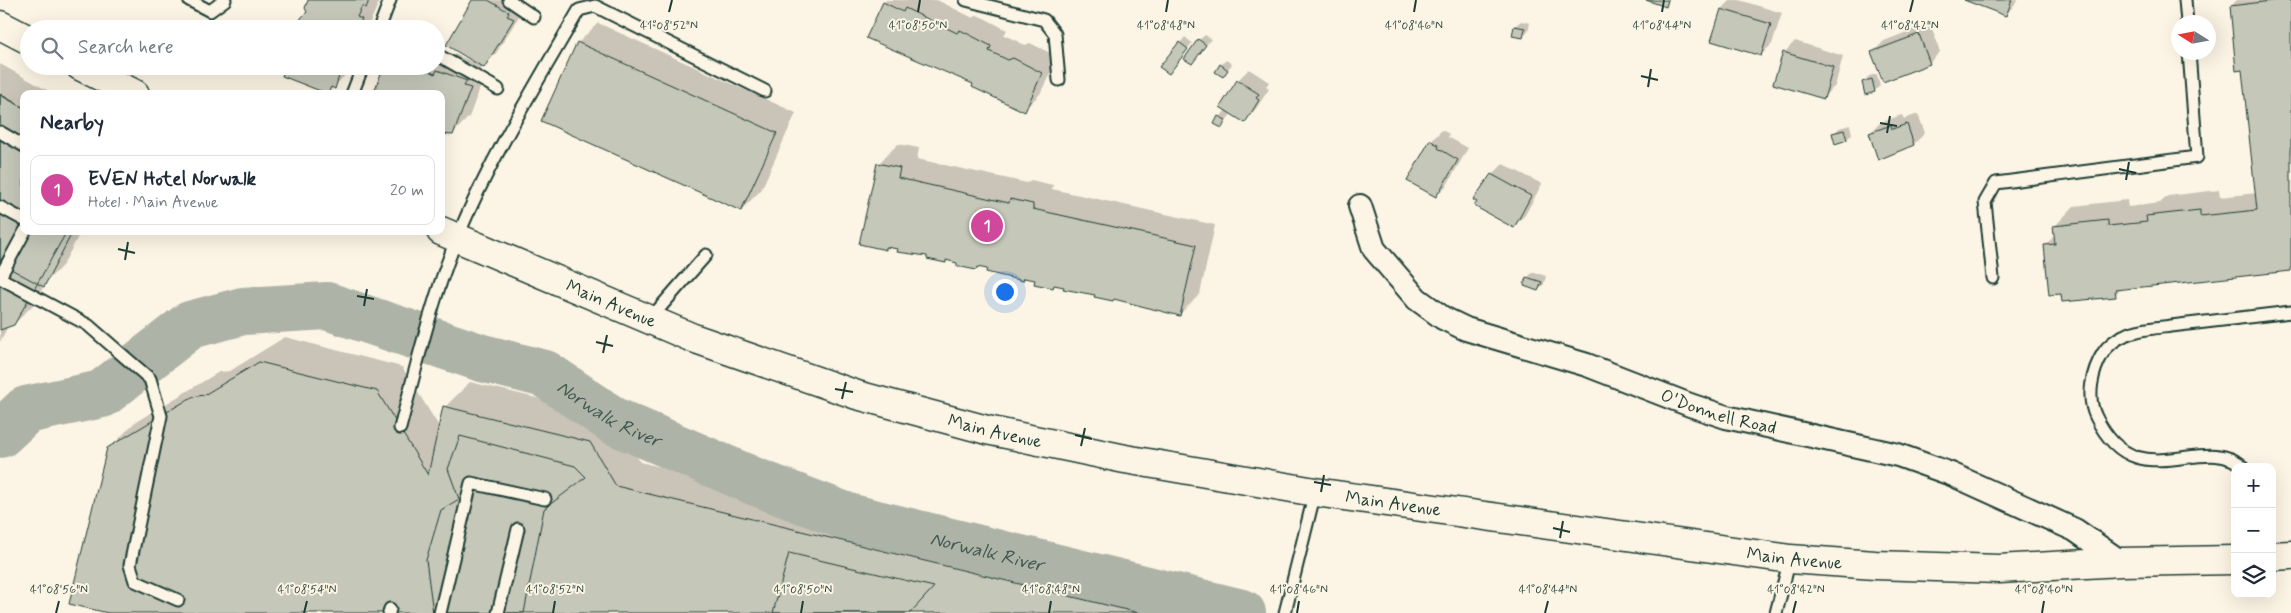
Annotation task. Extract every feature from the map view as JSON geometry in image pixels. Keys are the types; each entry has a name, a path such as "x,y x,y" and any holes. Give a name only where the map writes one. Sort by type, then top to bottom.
{"main road":[{"path":"0,25 20,35"},
{"path":"98,75 127,90"},
{"name":"Main Avenue","path":"449,234 649,320 806,378 936,418 1116,457 1315,492 1790,559 1960,569 2036,568 2122,562 2231,560"},
{"path":"2276,556 2291,555"}],"street":[{"name":"O'Donnell Road","path":"1360,206 1374,249 1417,299 1443,318 1466,329 1587,366 1717,414 1898,455 1951,474 2075,530 2122,562"}],"lane":[{"path":"189,0 210,11 226,0"},
{"path":"382,20 390,0"},
{"path":"509,0 534,17"},
{"path":"966,0 1044,20 1056,34 1059,80"},
{"path":"2185,0 2186,15"},
{"path":"400,428 437,294 449,234 579,10 594,6 765,91"},
{"path":"445,59 498,89"},
{"path":"1993,278 1985,202 1996,183 2197,157 2190,60"},
{"path":"354,90 359,75"},
{"path":"0,132 20,144"},
{"path":"0,207 20,218"},
{"path":"23,235 0,277 26,293 88,325 150,379 161,416 130,565 135,581 178,600"},
{"path":"649,320 706,255"},
{"path":"2238,463 2228,457 2215,456 2152,460 2133,456 2114,446 2102,432 2093,412 2091,390 2094,367 2105,348 2122,336 2141,330 2291,312"},
{"path":"440,613 471,483 545,498"},
{"path":"1285,613 1315,492"},
{"path":"498,613 518,529"},
{"path":"1776,613 1790,559"}],"building":[{"path":"308,0 368,0 366,8 362,6 357,17 362,20 301,20 307,12 305,8"},
{"path":"472,0 488,0 509,12 507,16 514,19 484,68 446,45"},
{"path":"1646,0 1668,0 1666,7"},
{"path":"1964,0 2012,0 2006,16"},
{"path":"2291,0 2291,271 2115,290 2116,297 2062,302 2061,294 2049,295 2044,245 2055,244 2053,226 2108,220 2108,226 2147,222 2146,216 2200,210 2200,216 2257,210 2242,70 2236,71 2230,6"},
{"path":"883,2 903,12 905,8 957,33 960,30 991,46 989,51 1008,60 1013,58 1042,73 1025,112 972,87 973,84 866,38"},
{"path":"1721,9 1771,24 1761,56 1711,41"},
{"path":"1514,26 1525,28 1523,38 1512,36"},
{"path":"1919,34 1930,64 1883,82 1871,52"},
{"path":"1198,39 1206,45 1192,64 1184,59"},
{"path":"577,42 777,133 741,211 541,121"},
{"path":"1179,42 1188,49 1169,74 1159,67"},
{"path":"1783,52 1833,67 1824,99 1773,84"},
{"path":"1220,64 1228,70 1223,77 1215,72"},
{"path":"445,73 467,81 464,86 471,88 453,135 445,134 445,90 375,90 380,75 445,75"},
{"path":"339,75 335,89 331,87 330,90 318,90 282,76"},
{"path":"1872,79 1875,92 1865,95 1862,82"},
{"path":"1237,80 1259,94 1256,98 1259,100 1245,123 1220,107"},
{"path":"0,94 20,106 20,235 71,235 44,287 0,263"},
{"path":"0,95 20,106 20,235 65,235 14,325 0,330"},
{"path":"1218,116 1226,120 1222,128 1214,124"},
{"path":"1907,124 1914,145 1878,160 1869,133 1891,125 1892,129"},
{"path":"1844,130 1847,140 1835,144 1832,133"},
{"path":"1430,140 1439,146 1438,148 1458,160 1436,197 1407,181"},
{"path":"877,163 900,168 898,178 1009,203 1010,199 1033,204 1033,209 1196,245 1180,316 1114,299 1113,301 1094,297 1095,295 1063,289 1064,287 1054,285 1053,288 1034,284 1035,280 1024,278 1023,281 986,272 987,269 977,267 976,270 957,266 957,263 946,260 946,263 927,259 927,256 897,252 898,249 886,247 886,250 859,244"},
{"path":"1491,174 1531,196 1514,228 1474,206 1477,202 1473,200"},
{"path":"1526,277 1542,282 1538,291 1524,286"},
{"path":"259,362 377,391 428,475 443,406 590,442 616,486 1139,613 108,613 69,604 107,448 192,397 204,395"},
{"path":"460,436 575,466 586,477 544,509 524,613 433,613 426,560 441,510 459,499 448,469"},
{"path":"789,553 934,587 910,613 773,613"}],"waterway":[{"name":"Norwalk River","path":"0,434 26,410 102,394 190,325 243,311 327,306 482,358 545,374 614,421 756,482 848,517 1242,613"}],"place":[{"name":"EVEN Hotel Norwalk","path":"987,226"}]}
